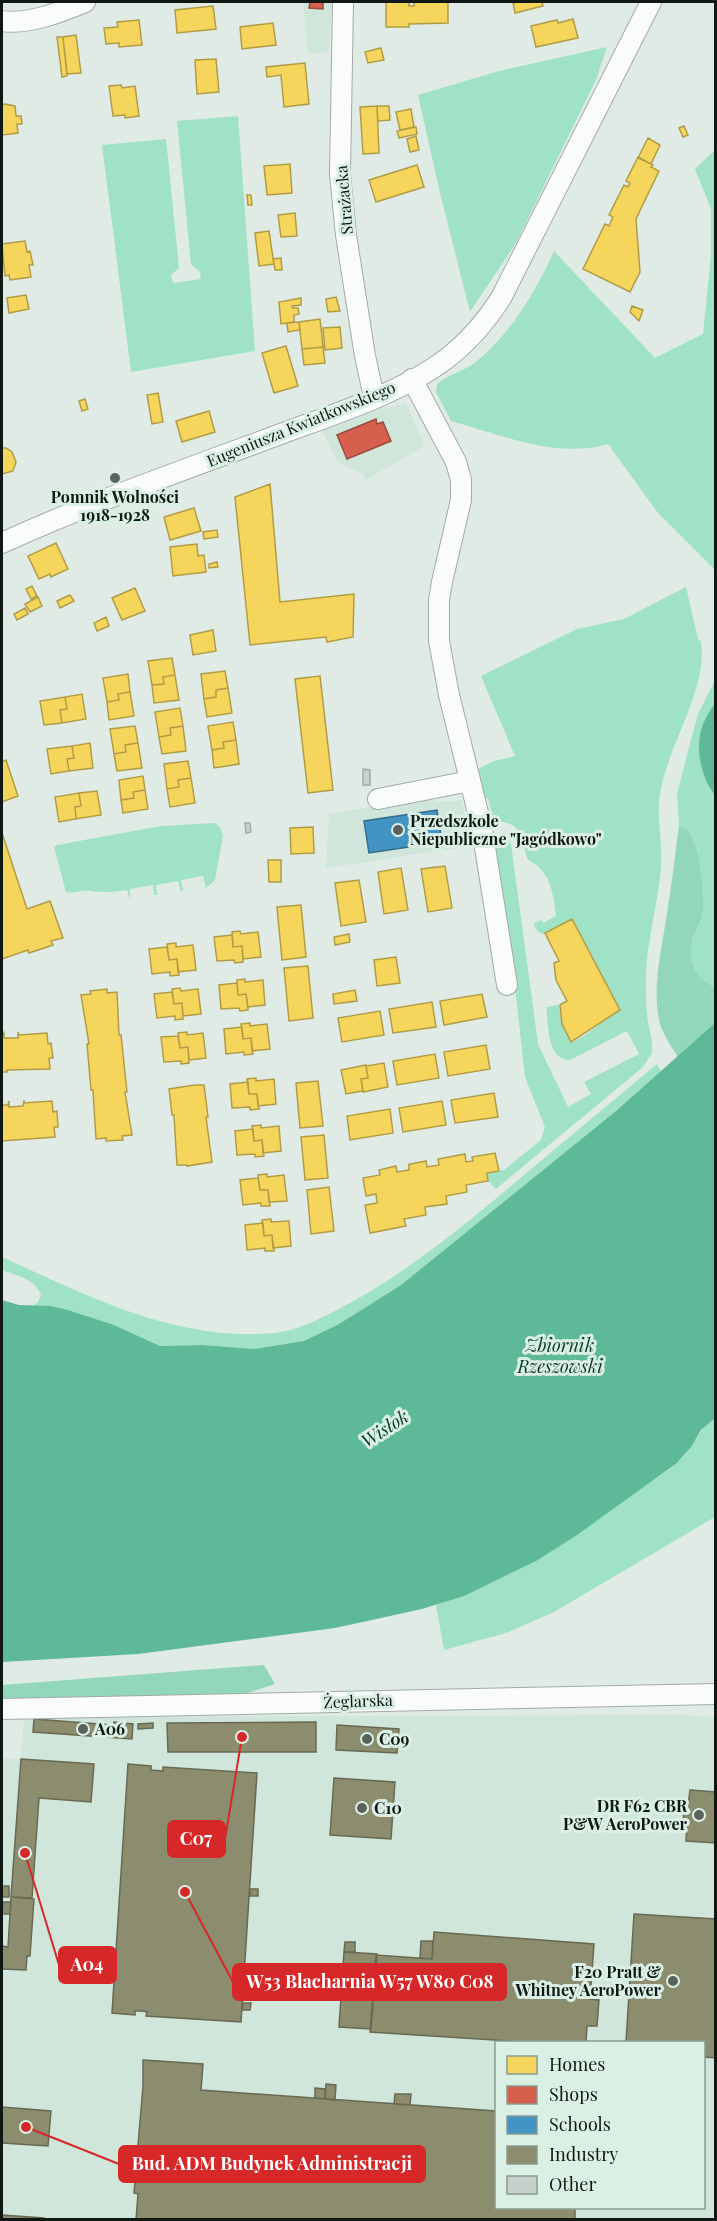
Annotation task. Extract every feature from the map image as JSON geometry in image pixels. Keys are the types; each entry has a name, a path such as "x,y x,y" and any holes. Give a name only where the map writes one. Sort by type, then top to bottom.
{"street":[{"path":"2,21 33,18 86,2"},
{"name":"Strażacka","path":"343,2 339,126 342,204 374,397"},
{"name":"Eugeniusza Kwiatkowskiego","path":"2,543 66,515 324,418 412,379 444,360 465,342 490,315 501,298 651,2"},
{"path":"412,379 456,462 461,480 460,500 445,564 438,619 443,664 482,829 507,985"},
{"path":"378,799 470,781"},
{"name":"Żeglarska","path":"2,1709 716,1694"}],"shaded area":[{"path":"303,2 332,2 329,52 308,54"},
{"path":"607,47 596,80 516,243 470,312 418,95 499,71"},
{"path":"238,116 255,351 131,372 102,145 166,139 179,268 171,275 173,283 201,279 200,272 191,264 177,121"},
{"path":"715,150 715,570 658,513 608,444 569,449 549,447 451,421 436,392 437,384 472,364 501,338 531,296 554,251 655,358 703,334 711,255 711,209 695,169"},
{"path":"406,403 425,446 364,481 365,475 337,462 322,430 373,410"},
{"path":"686,587 698,639 701,641 702,660 699,679 664,775 660,794 661,867 648,952 646,981 652,1053 643,1067 496,1189 488,1181 487,1173 504,1170 541,1140 545,1127 525,1077 515,987 493,839 497,835 505,836 511,844 538,1044 568,1107 591,1094 584,1082 639,1054 627,1031 570,1060 562,1058 553,1048 546,1007 559,1005 562,1024 572,1042 619,1010 572,919 546,934 536,930 534,923 542,920 543,923 556,916 550,883 542,870 528,860 517,829 507,823 488,818 487,815 492,814 488,798 483,799 476,770 494,761 515,756 481,676 577,629 624,619"},
{"path":"715,680 715,702 702,727 710,788 715,795 715,987 698,974 693,964 692,942 703,911 702,882 694,840 689,832 679,825 677,794 698,714"},
{"name":"Przedszkole Niepubliczne \"Jagódkowo\"","path":"434,796 435,802 462,800 472,846 326,868 329,814"},
{"path":"215,823 220,827 223,836 215,880 206,888 203,876 181,880 183,890 181,892 178,881 156,885 157,895 154,895 153,885 130,889 130,900 127,890 66,892 54,847 57,845 161,826"},
{"path":"679,825 690,833 694,840 699,860 703,911 692,942 692,957 698,974 715,987 716,1023 678,1057 660,1024 657,983"},
{"path":"657,1064 661,1071 616,1111 401,1285 339,1324 304,1341 254,1349 202,1345 160,1346 114,1325 68,1310 51,1306 33,1306 41,1295 38,1289 25,1278 2,1270 2,1257 100,1301 168,1323 202,1330 238,1334 274,1333 298,1327 329,1314 366,1294 448,1238"},
{"path":"715,1418 715,1517 554,1612 506,1633 444,1650 436,1605 514,1572 586,1528 677,1463 704,1428"},
{"path":"264,1665 275,1684 245,1694 2,1700 2,1685"},
{"path":"682,1715 715,1717 715,2219 2,2219 2,1758 21,1759 24,1717"}],"water":[{"path":"715,702 715,795 703,772 699,745 702,727"},
{"name":"Zbiornik Rzeszowski","path":"715,1023 715,1418 701,1430 691,1447 677,1463 577,1535 536,1561 464,1596 422,1609 335,1628 138,1654 2,1662 2,1300 19,1305 51,1306 68,1310 114,1325 160,1346 202,1345 254,1349 304,1341 339,1324 401,1285 616,1111"}],"building: Homes":[{"path":"386,2 409,2 409,6 414,6 414,2 448,2 448,23 386,27"},
{"path":"542,2 543,6 515,13 513,3"},
{"path":"213,6 216,29 177,33 175,10"},
{"path":"573,19 578,38 536,47 531,26"},
{"path":"139,20 142,45 119,47 119,43 106,44 104,28 118,27 117,22"},
{"path":"273,23 276,45 242,49 240,27"},
{"path":"76,35 81,73 67,74 63,37"},
{"path":"57,37 63,37 67,76 62,77"},
{"path":"381,48 384,60 368,63 365,52"},
{"path":"216,59 219,92 197,94 195,60"},
{"path":"305,63 309,104 284,107 281,75 267,77 266,67"},
{"path":"121,85 122,88 135,86 139,116 125,118 125,115 113,116 109,86"},
{"path":"2,105 15,106 16,116 21,116 22,124 17,124 18,133 2,135"},
{"path":"377,106 389,106 390,120 378,121"},
{"path":"377,106 379,153 363,154 360,107"},
{"path":"411,109 414,127 400,130 396,112"},
{"path":"684,126 688,135 683,137 679,128"},
{"path":"416,127 417,134 399,138 397,131"},
{"path":"416,136 419,150 410,152 407,139"},
{"path":"648,138 660,145 651,164 638,158"},
{"path":"638,157 659,171 636,219 640,272 630,292 583,269 605,224 609,226 613,217 609,215 624,185 628,187 630,183 626,181"},
{"path":"290,164 292,193 267,195 264,166"},
{"path":"417,165 424,187 376,202 369,180"},
{"path":"247,195 251,195 252,205 248,205"},
{"path":"295,213 297,236 281,237 278,215"},
{"path":"269,231 274,264 259,266 255,233"},
{"path":"25,241 33,265 29,265 31,277 10,280 9,275 5,276 2,244"},
{"path":"281,258 282,270 275,270 273,259"},
{"path":"26,295 29,309 9,313 7,298"},
{"path":"336,297 340,311 328,312 326,299"},
{"path":"301,298 301,305 292,306 298,308 299,314 294,315 294,322 281,324 279,302"},
{"path":"632,306 643,310 639,321 630,312"},
{"path":"320,319 323,347 302,349 299,322"},
{"path":"299,322 300,330 288,332 287,323"},
{"path":"340,327 342,348 325,350 323,328"},
{"path":"286,346 298,386 274,393 262,353"},
{"path":"323,347 325,363 304,365 302,349"},
{"path":"158,393 163,422 152,424 147,395"},
{"path":"85,399 88,409 82,411 79,401"},
{"path":"209,411 215,432 182,442 176,421"},
{"path":"2,448 12,452 16,462 13,471 2,474"},
{"path":"270,484 280,602 354,594 353,637 327,642 326,637 250,645 235,497"},
{"path":"194,508 201,531 170,540 164,517"},
{"path":"217,530 218,537 204,539 203,532"},
{"path":"56,543 68,569 51,577 50,574 39,579 28,556"},
{"path":"197,544 198,556 204,555 206,572 173,576 170,547"},
{"path":"217,562 218,567 209,568 209,564"},
{"path":"32,586 37,596 31,599 26,589"},
{"path":"135,588 145,611 122,620 112,598"},
{"path":"70,595 74,601 60,608 57,601"},
{"path":"38,597 42,606 30,612 25,604"},
{"path":"25,608 28,614 17,620 14,614"},
{"path":"106,617 109,626 97,631 94,623"},
{"path":"213,630 216,651 193,655 190,635"},
{"path":"172,658 175,675 163,677 164,684 152,685 148,661"},
{"path":"225,671 228,688 216,690 216,697 204,699 201,674"},
{"path":"128,674 130,692 118,694 119,700 107,702 103,678"},
{"path":"175,675 179,700 154,703 152,685 164,684 163,677"},
{"path":"320,676 333,790 308,793 295,679"},
{"path":"228,688 232,713 207,717 204,699 216,697 216,690"},
{"path":"130,692 134,716 109,720 107,702 119,700 118,694"},
{"path":"82,694 86,719 62,723 60,710 67,709 65,697"},
{"path":"65,697 67,709 60,710 62,723 44,725 40,701"},
{"path":"180,708 183,726 170,728 171,735 159,737 155,712"},
{"path":"233,722 236,740 223,742 224,748 212,750 208,726"},
{"path":"135,726 138,743 125,745 126,752 114,754 110,729"},
{"path":"183,726 186,751 162,754 159,737 171,735 170,728"},
{"path":"236,740 239,764 214,768 212,750 224,748 223,742"},
{"path":"90,743 93,768 69,771 67,759 74,758 72,746"},
{"path":"138,743 142,768 117,771 114,754 126,752 125,745"},
{"path":"72,746 74,758 67,759 69,771 51,774 47,749"},
{"path":"6,760 18,796 2,802 2,762"},
{"path":"188,761 191,778 178,780 179,787 167,789 164,764"},
{"path":"143,776 145,790 133,792 134,798 121,800 119,780"},
{"path":"191,778 195,803 170,807 167,789 179,787 178,780"},
{"path":"145,790 148,809 123,813 121,800 134,798 133,792"},
{"path":"97,791 101,815 76,819 75,807 81,806 79,793"},
{"path":"79,793 81,806 75,807 76,819 59,822 55,797"},
{"path":"313,827 314,853 291,854 290,828"},
{"path":"2,833 27,909 50,901 63,938 51,941 53,945 2,959"},
{"path":"268,860 281,860 281,882 269,882"},
{"path":"445,866 452,908 428,912 421,869"},
{"path":"401,868 408,910 384,914 378,872"},
{"path":"359,880 366,922 341,926 335,883"},
{"path":"301,905 306,957 282,960 277,907"},
{"path":"572,919 620,1010 571,1042 562,1024 560,1005 567,1001 556,980 554,963 559,961 545,933"},
{"path":"240,931 241,934 258,932 261,957 243,959 242,946 233,947 232,932"},
{"path":"349,934 350,942 335,945 334,937"},
{"path":"232,935 233,947 242,946 243,962 217,961 214,937"},
{"path":"176,943 176,947 193,945 196,970 178,972 177,959 169,960 167,944"},
{"path":"167,947 169,960 177,959 179,975 170,976 170,972 152,974 149,949"},
{"path":"396,957 400,983 377,986 374,960"},
{"path":"308,966 313,1018 289,1021 284,968"},
{"path":"245,979 245,982 263,980 265,1005 248,1007 246,994 238,995 237,980"},
{"path":"237,983 238,995 246,994 248,1010 221,1009 219,985"},
{"path":"180,988 181,991 198,989 201,1014 183,1016 182,1003 174,1004 172,989"},
{"path":"107,989 107,993 117,992 119,1035 121,1035 127,1092 125,1092 132,1135 122,1136 123,1140 106,1141 106,1138 96,1139 87,1044 89,1044 81,995 91,994 90,991"},
{"path":"355,990 357,1001 334,1004 333,994"},
{"path":"172,992 174,1004 182,1003 183,1019 175,1020 175,1016 157,1018 154,994"},
{"path":"482,994 487,1017 444,1025 440,1001"},
{"path":"432,1002 436,1027 393,1033 389,1009"},
{"path":"380,1011 384,1035 342,1042 338,1018"},
{"path":"250,1023 250,1026 267,1024 270,1049 252,1051 251,1038 243,1039 241,1024"},
{"path":"242,1027 243,1039 251,1038 253,1054 244,1055 244,1052 226,1054 224,1029"},
{"path":"18,1032 19,1035 47,1033 53,1058 49,1058 50,1069 2,1072 2,1036 4,1033 4,1038 18,1038"},
{"path":"187,1032 187,1035 203,1033 206,1058 189,1060 188,1047 180,1048 178,1033"},
{"path":"178,1036 180,1048 188,1047 189,1063 164,1062 161,1037"},
{"path":"486,1045 490,1069 448,1076 444,1052"},
{"path":"435,1054 439,1078 397,1085 393,1061"},
{"path":"384,1063 388,1087 363,1092 361,1079 368,1078 366,1066"},
{"path":"366,1065 368,1078 361,1079 363,1091 346,1094 341,1070"},
{"path":"256,1078 256,1081 274,1079 276,1104 258,1106 257,1094 249,1094 247,1079"},
{"path":"318,1081 323,1126 300,1128 296,1083"},
{"path":"248,1082 249,1094 257,1094 259,1109 232,1108 230,1084"},
{"path":"204,1085 212,1162 187,1166 177,1165 174,1115 172,1115 169,1089"},
{"path":"494,1093 498,1117 455,1123 451,1100"},
{"path":"24,1100 24,1103 52,1101 53,1112 57,1111 58,1127 54,1127 55,1137 2,1141 2,1105 8,1105 9,1101 9,1107 23,1106"},
{"path":"442,1101 446,1125 403,1132 399,1108"},
{"path":"390,1109 393,1133 350,1140 347,1116"},
{"path":"261,1125 261,1128 279,1126 281,1151 263,1153 262,1140 254,1141 252,1126"},
{"path":"253,1129 254,1141 262,1140 264,1156 237,1155 235,1131"},
{"path":"324,1135 328,1178 305,1180 301,1137"},
{"path":"495,1153 499,1171 487,1173 488,1181 466,1185 467,1192 446,1196 447,1204 425,1207 426,1215 404,1219 406,1226 370,1233 365,1205 377,1203 376,1194 366,1196 363,1178 380,1175 379,1170 396,1166 397,1172 409,1170 409,1164 426,1161 427,1167 439,1165 438,1159 465,1154 466,1162 473,1161 472,1157"},
{"path":"267,1174 267,1177 284,1175 287,1201 269,1202 268,1190 260,1190 258,1175"},
{"path":"258,1178 260,1190 268,1190 270,1206 261,1206 261,1203 243,1205 240,1180"},
{"path":"329,1187 334,1231 311,1234 307,1190"},
{"path":"271,1219 271,1222 289,1221 291,1246 273,1248 272,1235 264,1236 262,1220"},
{"path":"263,1223 264,1236 272,1235 274,1251 265,1251 265,1248 247,1250 245,1225"}],"building: Shops":[{"path":"310,2 323,2 323,9 309,8"},
{"path":"376,419 377,424 383,422 391,441 347,459 337,435"}],"building: Schools":[{"path":"437,810 442,842 369,853 364,821"}],"building: Industry":[{"name":"A06","path":"34,1719 113,1725 114,1722 133,1724 132,1739 33,1732"},
{"path":"316,1722 316,1752 168,1752 167,1723"},
{"path":"153,1723 153,1728 138,1729 138,1724"},
{"name":"C09","path":"337,1725 399,1729 397,1753 336,1750"},
{"path":"21,1759 94,1764 91,1802 39,1798 32,1898 11,1897"},
{"path":"128,1764 151,1766 151,1770 163,1771 163,1767 257,1773 241,2022 146,2016 147,2012 142,2011 135,2011 135,2015 112,2013"},
{"name":"C10","path":"334,1778 395,1782 391,1839 330,1835"},
{"name":"DR F62 CBR P&W AeroPower","path":"690,1790 716,1792 716,1843 686,1841 687,1824 683,1824 684,1806 688,1806"},
{"path":"2,1886 9,1886 9,1897 2,1897"},
{"path":"250,1889 258,1889 258,1896 250,1896"},
{"path":"11,1897 34,1899 30,1956 27,1956 26,1970 2,1969 2,1946 8,1947"},
{"path":"3,1902 11,1902 10,1914 2,1914"},
{"name":"F20 Pratt & Whitney AeroPower","path":"634,1914 716,1919 716,2058 705,2057 705,2041 626,2041"},
{"path":"434,1932 594,1944 590,1999 599,2000 597,2026 587,2026 586,2041 510,2041 370,2032 376,1955 432,1959"},
{"path":"421,1941 433,1941 432,1959 420,1958"},
{"path":"345,1942 355,1942 355,1952 344,1952"},
{"path":"344,1952 377,1954 371,2029 339,2027"},
{"path":"243,1992 251,1993 251,2000 243,2000"},
{"path":"243,2003 251,2003 250,2010 242,2010"},
{"path":"143,2060 203,2064 201,2090 495,2111 495,2209 575,2209 575,2220 136,2220 138,2194 134,2193"},
{"path":"326,2084 336,2085 335,2100 325,2099"},
{"path":"315,2088 325,2089 325,2099 315,2098"},
{"path":"395,2094 411,2094 410,2105 394,2104"},
{"path":"2,2107 51,2111 48,2146 2,2143"},
{"path":"2,2215 44,2218 44,2220 2,2220"}],"building: Other":[{"path":"363,769 370,770 370,785 363,785"},
{"path":"245,823 250,823 251,832 246,833"}],"place":[{"name":"Pomnik Wolności 1918-1928","path":"115,478"},
{"name":"Przedszkole Niepubliczne \"Jagódkowo\"","path":"398,830"},
{"name":"A06","path":"83,1729"},
{"name":"C07","path":"242,1737"},
{"name":"C09","path":"367,1739"},
{"name":"C10","path":"362,1808"},
{"name":"DR F62 CBR P&W AeroPower","path":"699,1815"},
{"name":"A04","path":"25,1853"},
{"name":"W53 Blacharnia W57 W80 C08","path":"185,1892"},
{"name":"F20 Pratt & Whitney AeroPower","path":"673,1981"},
{"name":"Bud. ADM Budynek Administracji","path":"26,2127"}],"water label":[{"name":"Wisłok","path":"385,1429"}]}
